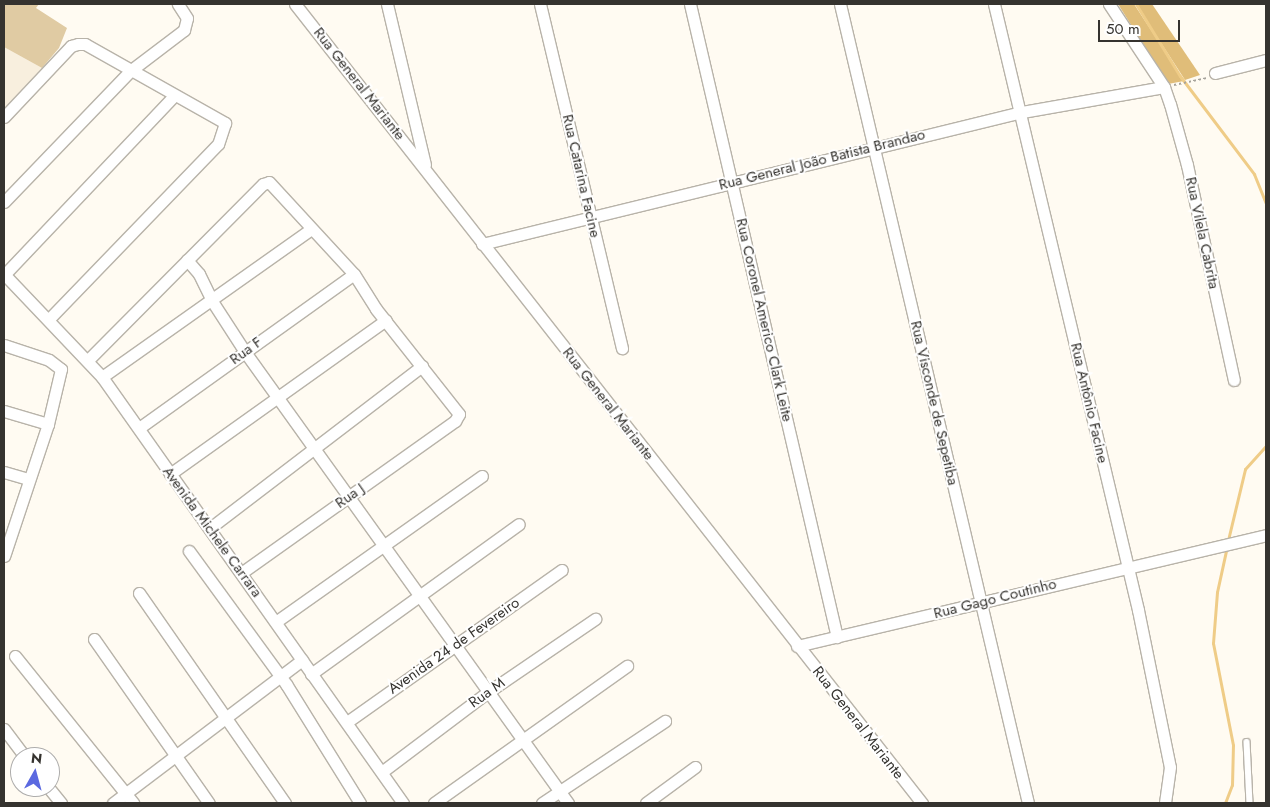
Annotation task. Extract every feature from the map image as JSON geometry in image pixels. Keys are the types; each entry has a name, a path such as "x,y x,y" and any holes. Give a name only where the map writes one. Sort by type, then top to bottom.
{"street":[{"path":"4,202 130,71 184,30 187,18 178,4"},
{"name":"Rua General Mariante","path":"295,4 922,803"},
{"path":"387,4 426,170"},
{"name":"Rua Catarina Facine","path":"540,4 622,348"},
{"name":"Rua Coronel Americo Clark Leite","path":"690,4 837,637"},
{"name":"Rua Visconde de Sepetiba","path":"840,4 1028,803"},
{"name":"Rua Antônio Facine","path":"994,4 1022,112 1127,567 1170,768 1165,803"},
{"name":"Rua Vilela Cabrita","path":"1108,4 1168,86 1188,165 1234,380"},
{"path":"4,117 71,46 85,44 174,96 221,119 226,127 218,144 49,319"},
{"path":"1215,73 1266,60"},
{"name":"Rua General João Batista Brandao","path":"482,244 1022,112 1168,86"},
{"path":"4,274 174,96"},
{"path":"88,360 265,182 271,184 310,230 354,274 386,320 422,366 210,528"},
{"path":"102,377 310,230"},
{"path":"187,260 199,274 212,301 245,352 280,398 453,646 568,803"},
{"name":"Avenida Michele Carrara","path":"4,274 49,319 102,377 277,621 346,722 383,771 403,803"},
{"name":"Rua F","path":"139,428 354,274"},
{"path":"170,474 280,398 386,320"},
{"path":"4,345 36,355 57,364 61,369 48,424 7,535 4,556"},
{"name":"Rua J","path":"241,573 459,418 422,366"},
{"path":"4,411 48,424"},
{"path":"4,472 29,479"},
{"path":"277,621 384,548 482,476"},
{"path":"312,674 418,595 519,524"},
{"name":"Rua Gago Coutinho","path":"797,646 1261,536"},
{"path":"190,551 279,676 360,803"},
{"name":"Avenida 24 de Fevereiro","path":"346,722 562,570"},
{"path":"139,593 285,803"},
{"name":"Rua M","path":"383,771 488,692 595,619"},
{"path":"94,638 176,752 209,803"},
{"path":"16,656 133,803"},
{"path":"113,803 176,752 302,660"},
{"path":"434,803 627,666"},
{"path":"542,803 666,721"},
{"path":"4,729 18,747"},
{"path":"646,803 695,767"}],"lane":[{"path":"1247,742 1250,803"}],"path":[{"path":"1168,86 1204,79"}],"shaded area":[{"path":"4,4 39,4 36,8 67,28 59,48 42,68 4,47"},
{"path":"1118,4 1134,4 1184,81 1168,84"},
{"path":"1136,4 1152,4 1200,75 1185,80"},
{"path":"4,47 42,68 4,109"}],"waterway":[{"path":"1136,4 1180,76 1254,174 1266,203"},
{"path":"1228,540 1245,469 1266,446"},
{"path":"1225,803 1232,785 1233,745 1213,643 1217,592 1227,546"}]}
